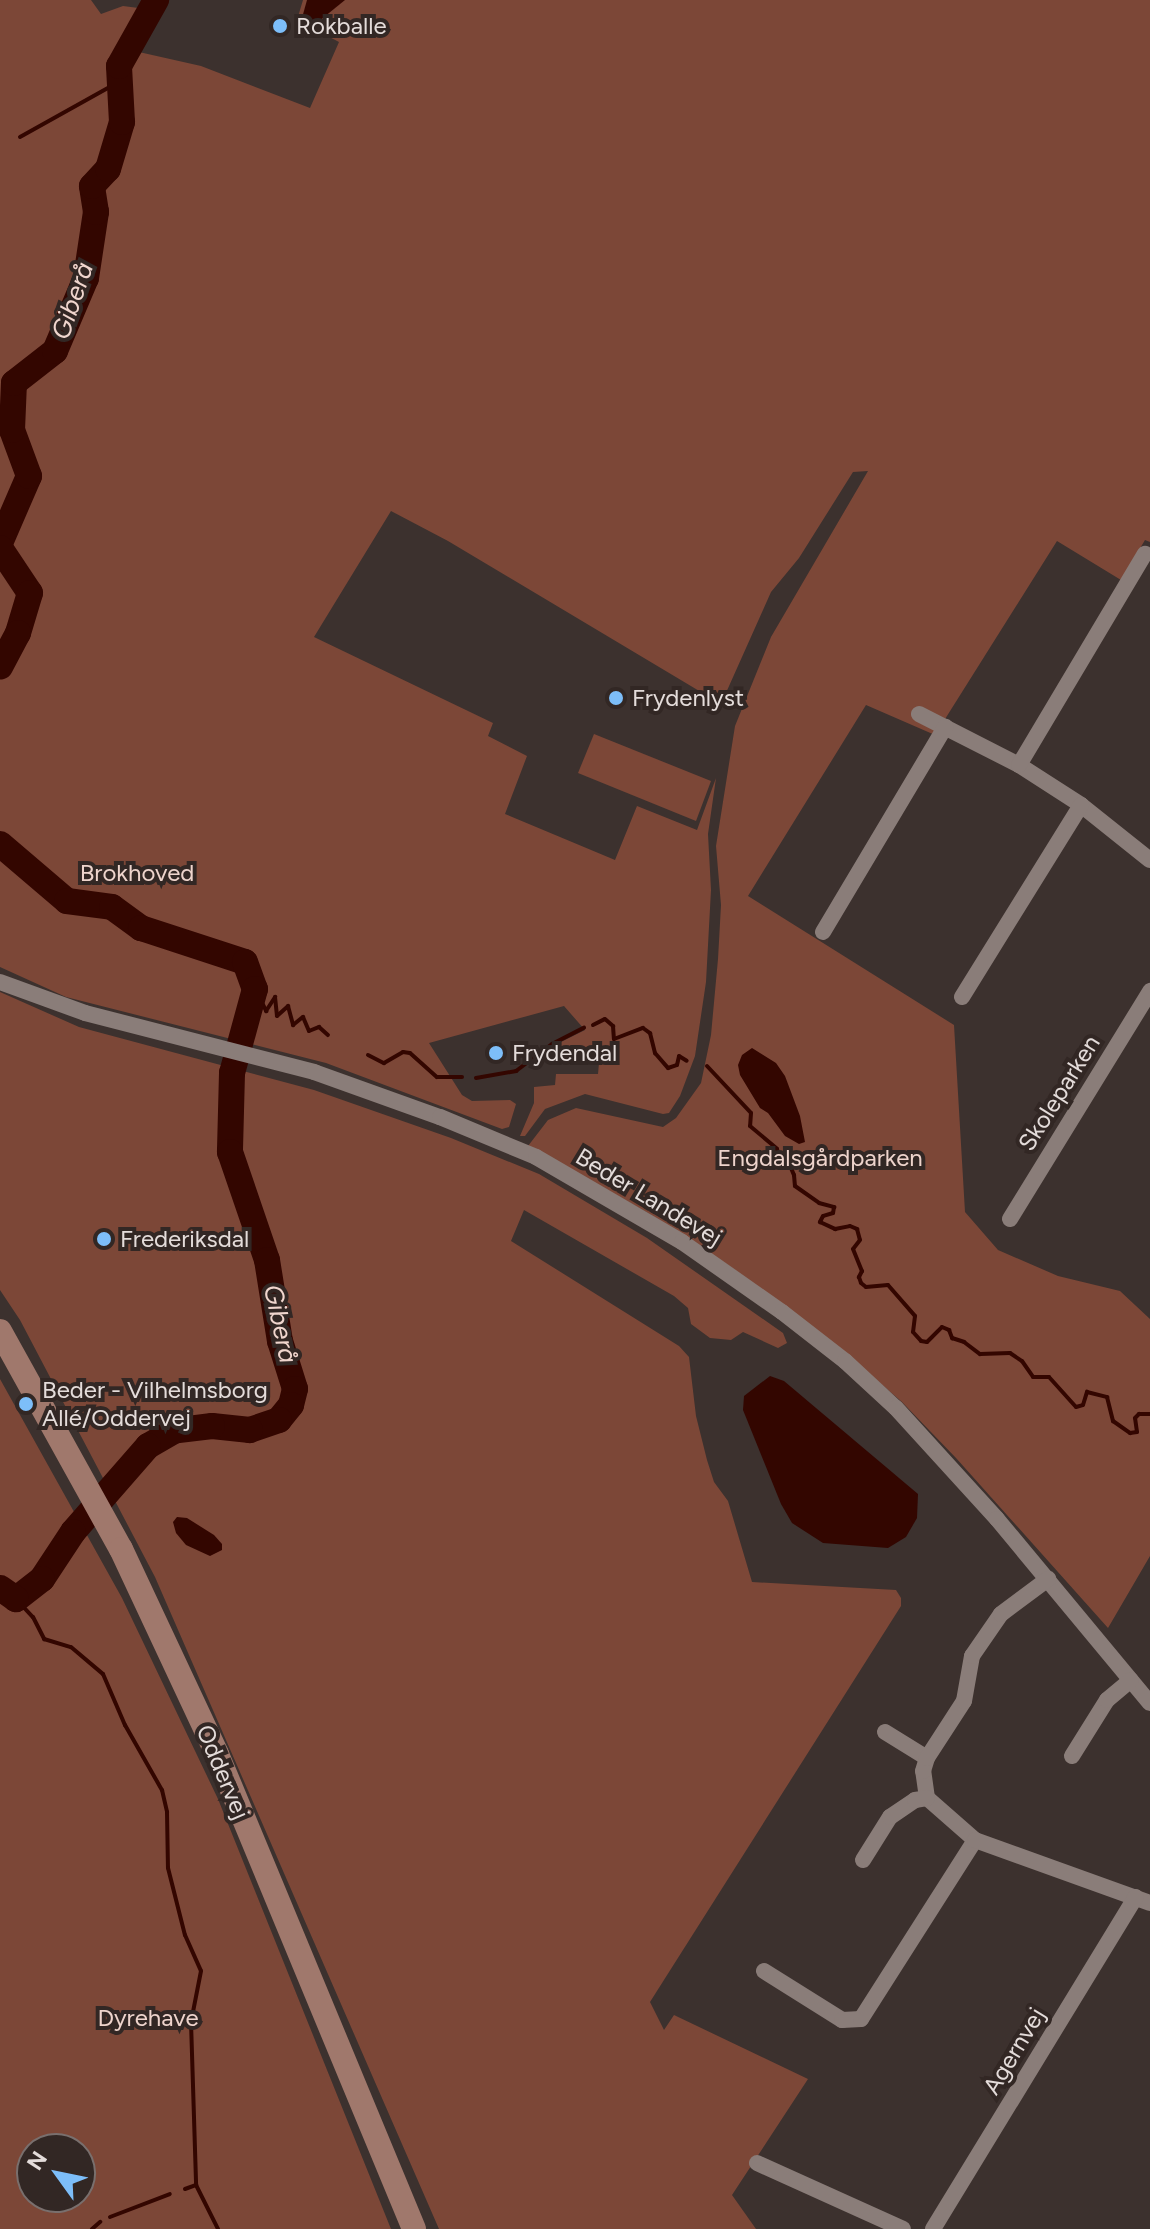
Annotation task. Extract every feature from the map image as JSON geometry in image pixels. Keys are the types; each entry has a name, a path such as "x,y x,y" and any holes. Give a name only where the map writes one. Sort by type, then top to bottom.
{"main road":[{"name":"Oddervej","path":"0,1331 68,1447 121,1549 217,1754 414,2229"}],"street":[{"path":"1019,765 1145,554"},
{"path":"919,714 1019,765 1148,852"},
{"path":"823,932 945,727"},
{"path":"962,997 1081,805"},
{"name":"Beder Landevej","path":"0,982 85,1013 335,1078 520,1148 682,1242 782,1312 896,1408 1048,1579 1150,1703"},
{"name":"Skoleparken","path":"1010,1219 1150,991"},
{"path":"863,1860 890,1817 915,1800 927,1798 923,1771 927,1758 964,1701 972,1656 1001,1614 1048,1579"},
{"path":"1072,1756 1107,1700 1131,1680"},
{"path":"885,1732 927,1758"},
{"name":"Agernvej","path":"927,1798 975,1840 1143,1900 933,2229"},
{"path":"764,1971 842,2020 861,2019 975,1840"},
{"path":"757,2163 903,2229"}],"green space":[{"path":"0,0 91,0 101,14 123,6 154,10 130,50 201,66 310,108 339,42 297,20 303,0 1150,0 1150,542 1145,540 1121,580 1057,541 935,735 866,705 748,896 954,1025 965,1212 998,1250 1058,1276 1120,1291 1150,1319 1150,1556 1108,1628 902,1402 830,1340 728,1265 648,1213 528,1146 548,1120 576,1108 663,1127 676,1118 701,1083 711,1035 718,959 721,905 716,846 735,726 771,637 868,471 853,472 799,558 771,592 721,704 448,541 391,511 314,637 493,723 488,736 527,756 505,814 615,860 637,806 697,830 716,778 708,834 711,890 706,982 695,1056 680,1096 669,1113 585,1094 545,1109 525,1136 520,1136 534,1103 534,1087 555,1085 556,1074 598,1074 599,1063 557,1058 557,1044 585,1030 564,1006 429,1043 462,1095 472,1101 510,1100 516,1104 509,1127 502,1129 326,1063 66,997 0,967"},
{"path":"594,734 711,781 696,821 578,773"},
{"path":"0,992 79,1027 314,1090 451,1138 539,1174 647,1238 783,1333 787,1343 778,1348 743,1332 731,1340 710,1338 691,1324 688,1308 674,1296 524,1210 511,1241 679,1346 689,1357 696,1416 707,1460 714,1482 728,1501 752,1582 896,1590 901,1598 901,1606 650,2002 664,2030 674,2015 808,2079 732,2195 756,2229 439,2229 155,1577 20,1320 0,1290"},
{"name":"Dyrehave","path":"0,1379 122,1598 218,1799 391,2229 0,2229"}],"shaded area":[{"path":"307,0 345,0 313,26 302,18"},
{"path":"752,1048 776,1063 785,1076 800,1116 805,1142 799,1144 785,1136 768,1113 760,1108 740,1075 738,1065 742,1055"},
{"path":"770,1376 784,1381 918,1494 917,1518 906,1537 888,1548 823,1543 792,1523 781,1504 743,1410 744,1396"},
{"path":"177,1517 187,1518 214,1535 222,1544 222,1550 210,1556 186,1545 176,1533 173,1522"}],"waterway":[{"name":"Giberå","path":"0,543 29,476 12,430 14,383 55,351 86,278 96,212 92,186 108,169 122,122 119,66 156,0"},
{"path":"20,137 120,81"},
{"name":"Giberå","path":"0,548 30,593 18,633 0,667"},
{"name":"Giberå","path":"0,844 67,901 112,907 141,928 245,962 255,989 232,1073 230,1152 267,1260 280,1341 295,1389 291,1405 279,1420 250,1430 212,1426 174,1431 148,1446 73,1532 42,1579 16,1599 0,1588"},
{"path":"255,989 266,1011 275,997 277,1016 288,1006 293,1025 303,1017 309,1031 319,1027 328,1035"},
{"path":"593,1025 605,1019 613,1026 614,1039 643,1028 650,1033 655,1053 668,1068 677,1065 679,1056 687,1061"},
{"path":"476,1078 516,1071 552,1044 584,1028"},
{"path":"368,1055 384,1063 403,1052 410,1053 437,1077 462,1077"},
{"path":"707,1066 751,1113 750,1126 777,1149 780,1164 791,1168 795,1186 819,1203 834,1207 833,1213 823,1216 820,1222 835,1229 850,1226 857,1229 860,1240 853,1249 862,1271 859,1277 861,1283 866,1287 888,1285 915,1316 913,1332 921,1341 927,1342 942,1327 949,1330 952,1338 964,1342 980,1354 1010,1353 1022,1361 1033,1377 1049,1377 1076,1407 1083,1405 1087,1392 1107,1397 1113,1421 1130,1433 1137,1432 1135,1418 1139,1414 1150,1414"},
{"path":"16,1599 33,1617 44,1639 71,1647 103,1674 125,1725 162,1790 167,1812 168,1868 185,1935 201,1971 191,2022 196,2185 218,2229"},
{"path":"185,2189 196,2185"},
{"path":"110,2217 170,2194"},
{"path":"92,2229 100,2222"}],"place":[{"name":"Rokballe","path":"280,26"},
{"name":"Frydenlyst","path":"616,698"},
{"name":"Frydendal","path":"496,1053"},
{"name":"Frederiksdal","path":"104,1239"},
{"name":"Beder - Vilhelmsborg Allé/Oddervej","path":"26,1404"}],"park label":[{"name":"Brokhoved","path":"137,873"},
{"name":"Engdalsgårdparken","path":"820,1158"}]}
